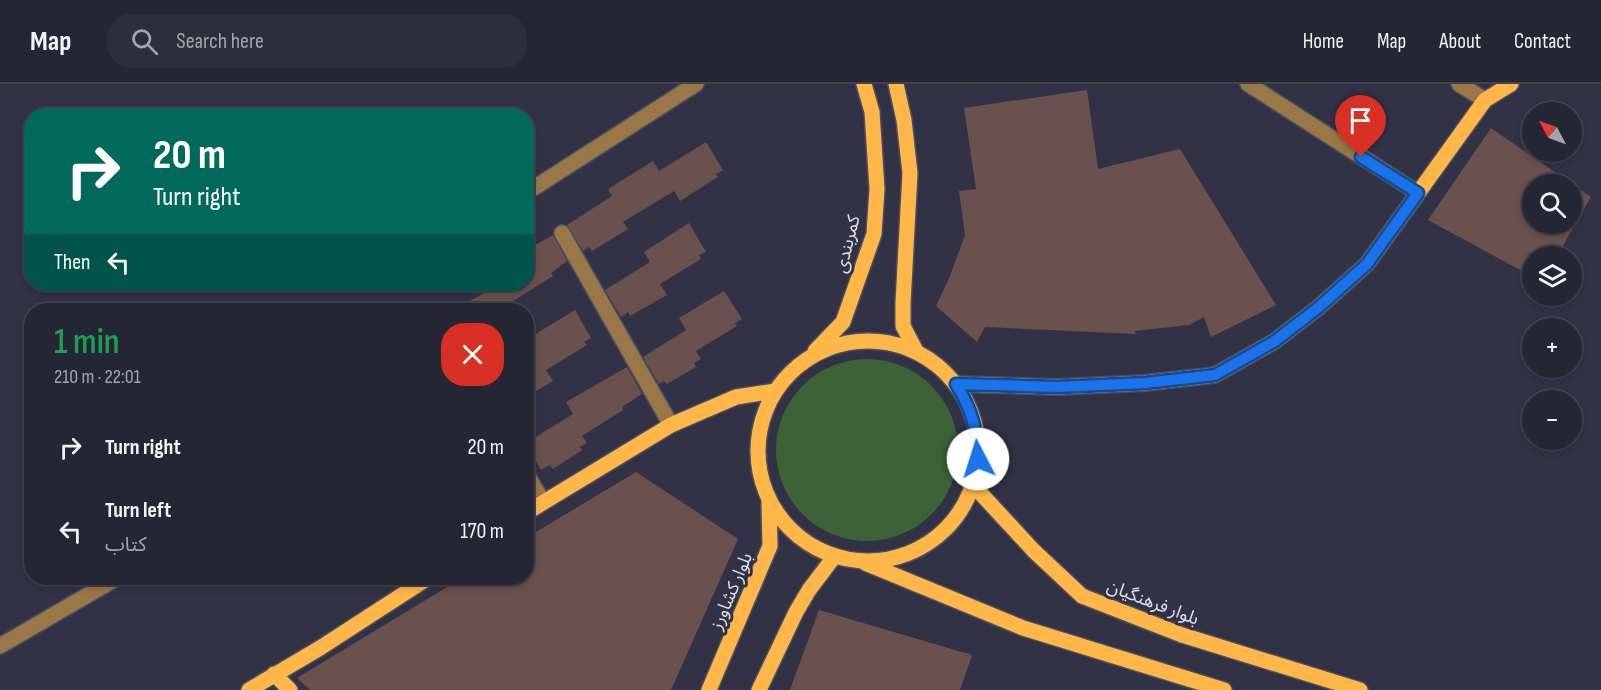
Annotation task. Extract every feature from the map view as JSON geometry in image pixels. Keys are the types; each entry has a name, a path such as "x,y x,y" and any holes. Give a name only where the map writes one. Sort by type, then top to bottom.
{"main road":[{"name":"کمربندی","path":"769,502 759,475 757,446 762,417 775,391 789,374 843,321 874,234 877,189 872,112 864,84"},
{"path":"896,84 904,120 910,173 903,326 916,351"},
{"path":"956,384 1057,387 1145,383 1215,375 1275,341 1319,307 1367,264 1485,100 1510,84"},
{"path":"805,360 825,349 848,343 871,341 894,344 916,351 945,370 956,384 969,406 977,432 978,459 973,485 961,511 942,533 918,550 891,560 862,562"},
{"path":"534,508 671,425 736,397 775,391"},
{"name":"بلوار فرهنگیان","path":"973,485 1034,551 1082,596 1182,635 1360,690"},
{"path":"769,502 786,526 808,545 834,557 862,562 1023,628 1224,690"},
{"name":"بلوار کشاورز","path":"709,690 770,546 769,502"},
{"path":"759,690 809,590 834,557"},
{"path":"249,690 320,648 417,585"},
{"path":"274,674 290,690"}],"street":[{"path":"534,188 696,84"},
{"path":"1248,84 1418,193"},
{"path":"1459,84 1485,100"},
{"path":"562,233 671,425"},
{"path":"534,487 543,502"},
{"path":"0,646 105,585"}],"green space":[{"path":"867,359 902,366 931,386 951,415 958,450 951,485 931,514 902,534 867,541 832,534 803,514 783,485 776,450 783,415 803,386 832,366"}],"building":[{"path":"1087,90 1098,169 1180,149 1276,305 1211,337 1204,317 1189,325 1135,331 1136,334 985,327 977,342 936,306 965,235 959,191 976,189 964,108"},
{"path":"1491,128 1522,149 1522,162 1540,162 1558,174 1522,174 1522,234 1570,234 1563,246 1522,246 1522,271 1428,220"},
{"path":"706,142 723,170 716,174 718,177 680,201 674,191 623,222 628,229 592,251 589,247 583,251 567,225 612,196 608,189 653,161 659,171"},
{"path":"1582,191 1591,197 1582,213"},
{"path":"689,223 706,252 699,255 701,259 660,284 667,295 630,316 628,312 621,317 605,290 650,262 644,252"},
{"path":"553,235 567,261 551,273 553,276 534,288 534,246"},
{"path":"487,291 529,291 510,303 467,303"},
{"path":"724,291 742,319 735,323 737,326 696,351 701,359 694,363 696,367 667,384 664,381 659,384 643,357 686,330 679,318"},
{"path":"575,310 591,338 584,342 587,345 546,370 553,381 534,392 534,350 536,349 534,335"},
{"path":"627,367 642,394 622,407 623,410 582,436 587,443 580,447 582,450 553,469 550,465 541,470 534,457 534,438 573,414 566,402"},
{"path":"636,472 738,539 671,690 310,690 297,678 450,585 534,585 534,533"},
{"path":"819,610 972,655 960,690 790,690"}],"route":[{"path":"978,459 977,432 969,406 956,384 1057,387 1145,383 1215,375 1275,341 1319,307 1367,264 1418,193 1361,157"}]}
